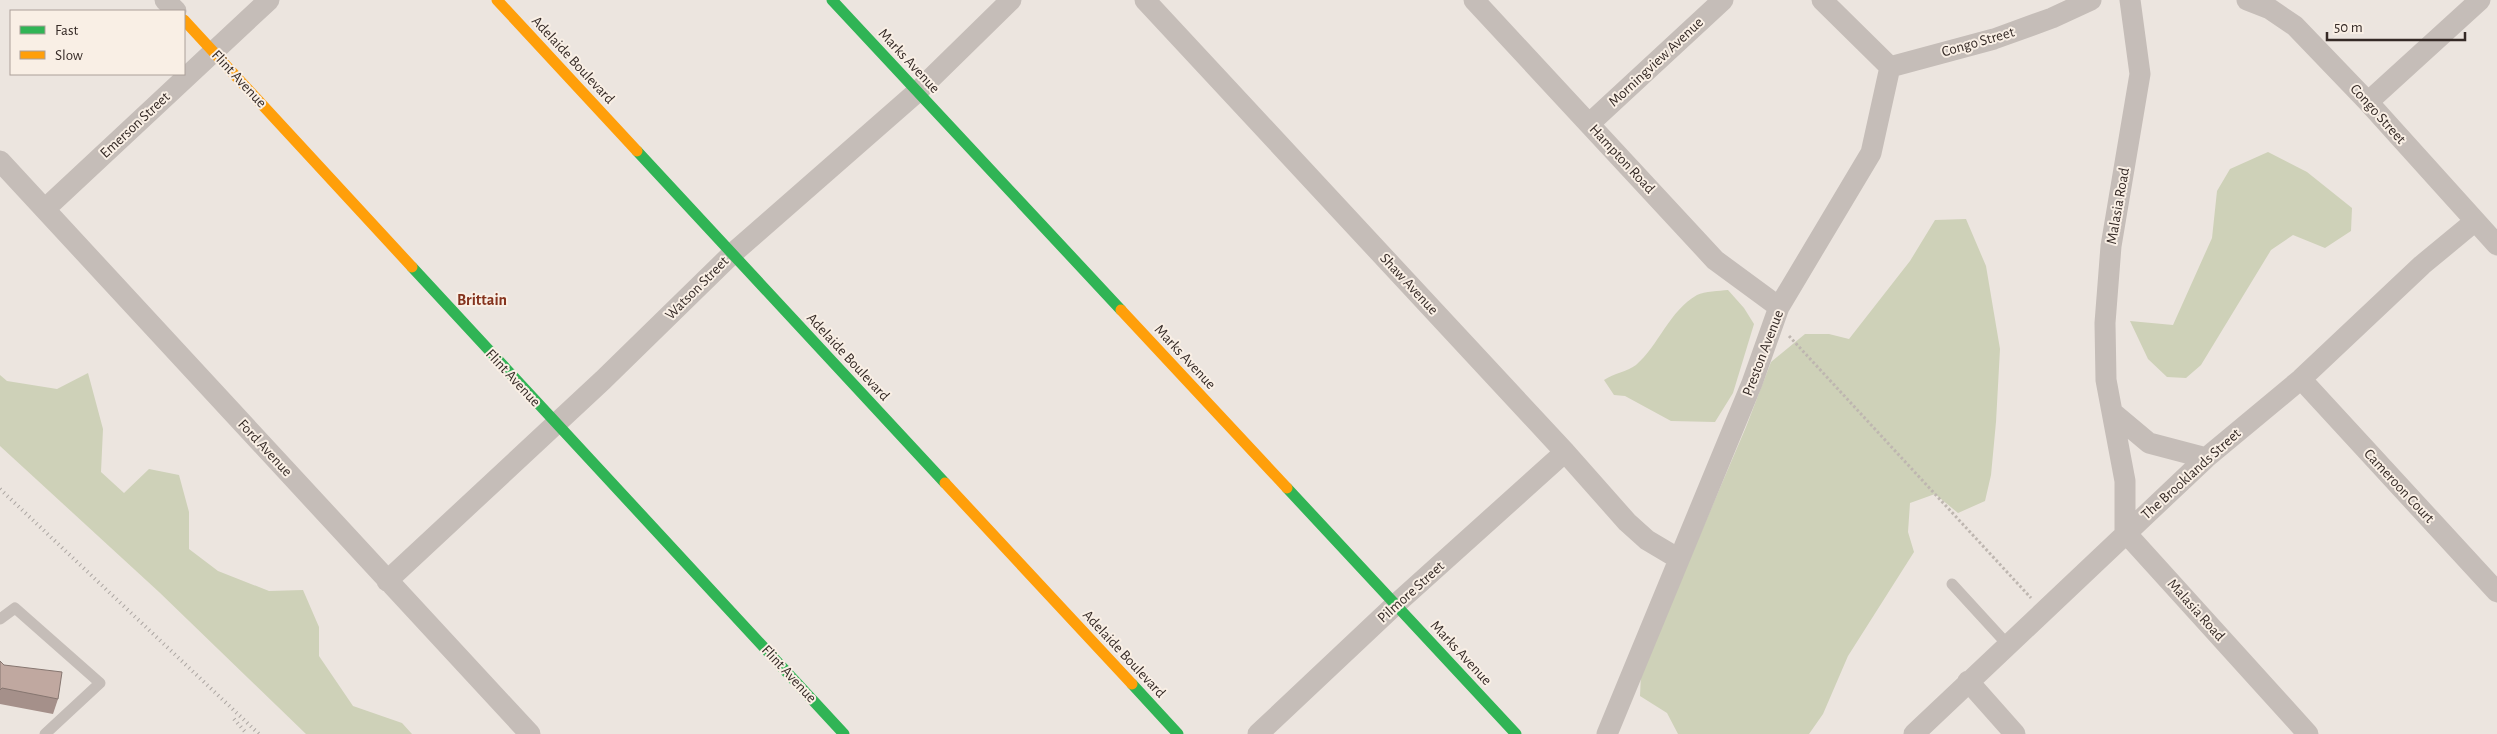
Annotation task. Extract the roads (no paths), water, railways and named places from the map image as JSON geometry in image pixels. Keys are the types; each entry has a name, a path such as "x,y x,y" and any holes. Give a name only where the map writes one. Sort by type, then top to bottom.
{"street":[{"path":"165,0 175,10"},
{"name":"Emerson Street","path":"45,209 269,0"},
{"name":"Adelaide Boulevard","path":"497,0 1178,734"},
{"name":"Marks Avenue","path":"832,0 1516,734"},
{"name":"Watson Street","path":"387,581 671,315 732,254 917,92 1011,0"},
{"name":"Shaw Avenue","path":"1145,0 1565,452 1627,522 1647,540 1679,559"},
{"name":"Hampton Road","path":"1474,0 1715,260 1777,314"},
{"name":"Morningview Avenue","path":"1589,124 1723,0"},
{"path":"1822,0 1890,67"},
{"name":"Congo Street","path":"1890,67 1994,39 2052,18 2091,0"},
{"name":"Malasia Road","path":"2130,0 2140,74 2107,282 2104,323 2106,380 2125,481 2125,532 2308,734"},
{"name":"Congo Street","path":"2247,0 2270,9 2295,26 2368,102 2474,222 2497,245"},
{"path":"2368,102 2480,0"},
{"name":"Flint Avenue","path":"185,21 555,424 844,734"},
{"name":"Preston Avenue","path":"1608,734 1752,384 1777,314 1871,153 1890,67"},
{"name":"Ford Avenue","path":"0,161 530,734"},
{"name":"The Brooklands Street","path":"1914,734 2125,532 2206,458 2300,378 2415,272 2474,222"},
{"name":"Cameroon Court","path":"2300,378 2497,592"},
{"path":"2112,412 2149,442 2206,458"},
{"name":"Pilmore Street","path":"1258,734 1395,605 1565,452"},
{"path":"1968,681 2015,734"}],"lane":[{"path":"1952,584 2007,644"},
{"path":"0,619 15,608 100,683 45,734"}],"railway":[{"path":"0,489 259,734"},
{"path":"234,719 247,734"}],"district":[{"name":"Brittain","path":"482,300"}]}
